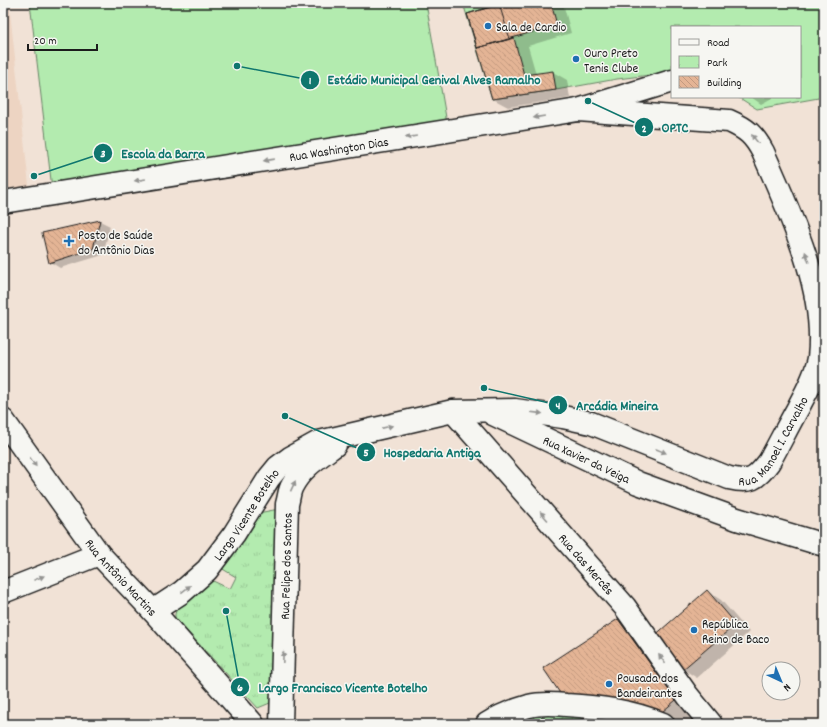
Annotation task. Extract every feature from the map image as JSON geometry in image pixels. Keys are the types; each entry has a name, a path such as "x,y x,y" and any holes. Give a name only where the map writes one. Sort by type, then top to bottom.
{"street":[{"name":"Rua Washington Dias","path":"3,202 578,110 671,81"},
{"name":"Rua Manoel I. Carvalho","path":"484,410 515,410 592,423 729,478 741,481 749,480 762,471 769,462 812,382 819,358 822,338 821,311 815,280 801,239 756,138 744,128 729,121 578,110"},
{"name":"Rua Xavier da Veiga","path":"349,436 452,411 484,410 638,483 737,519 824,544"},
{"name":"Rua das Mercês","path":"452,411 625,607 688,696 711,724"},
{"name":"Rua Antônio Martins","path":"5,429 98,554 153,611 253,724"},
{"name":"Largo Vicente Botelho","path":"153,611 182,592 207,570 234,534 269,478 278,467 290,458 318,442 349,436"},
{"name":"Rua Felipe dos Santos","path":"281,724 287,504 292,486 301,473 313,461 349,436"},
{"path":"3,592 98,554"},
{"path":"487,724 530,706 553,704 610,709 633,714 663,724"}],"shaded area":[{"path":"3,3 9,3 30,195 3,198"}],"green space":[{"path":"30,3 426,3 448,129 53,197"},
{"name":"Ouro Preto Tenis Clube","path":"463,3 824,3 824,97 757,109 740,98 801,98 801,26 671,26 671,70 650,75 492,99"},
{"path":"279,509 279,573 270,703 258,708 175,618 175,614 177,608 211,580 230,589 236,577 221,568 258,513"},
{"path":"533,714 586,716 576,724 507,724"}],"building":[{"path":"504,3 551,3 557,25 477,48 467,14"},
{"name":"Sala de Cardio","path":"499,4 510,39 477,48 467,14"},
{"path":"514,38 524,75 553,71 556,90 492,99 477,48"},
{"name":"Posto de Saúde do Antônio Dias","path":"100,220 93,249 49,263 42,233"},
{"name":"República Reino de Baco","path":"707,590 736,624 682,670 653,637"},
{"name":"Pousada dos Bandeirantes","path":"618,619 676,700 655,718 566,702 543,668"}],"place":[{"name":"Sala de Cardio","path":"488,26"},
{"name":"Ouro Preto Tenis Clube","path":"576,59"},
{"name":"Estádio Municipal Genival Alves Ramalho","path":"237,66"},
{"name":"OPTC","path":"588,101"},
{"name":"Escola da Barra","path":"34,176"},
{"name":"Posto de Saúde do Antônio Dias","path":"69,241"},
{"name":"Arcádia Mineira","path":"484,388"},
{"name":"Hospedaria Antiga","path":"285,416"},
{"name":"Largo Francisco Vicente Botelho","path":"226,611"},
{"name":"República Reino de Baco","path":"694,630"},
{"name":"Pousada dos Bandeirantes","path":"609,684"}]}
